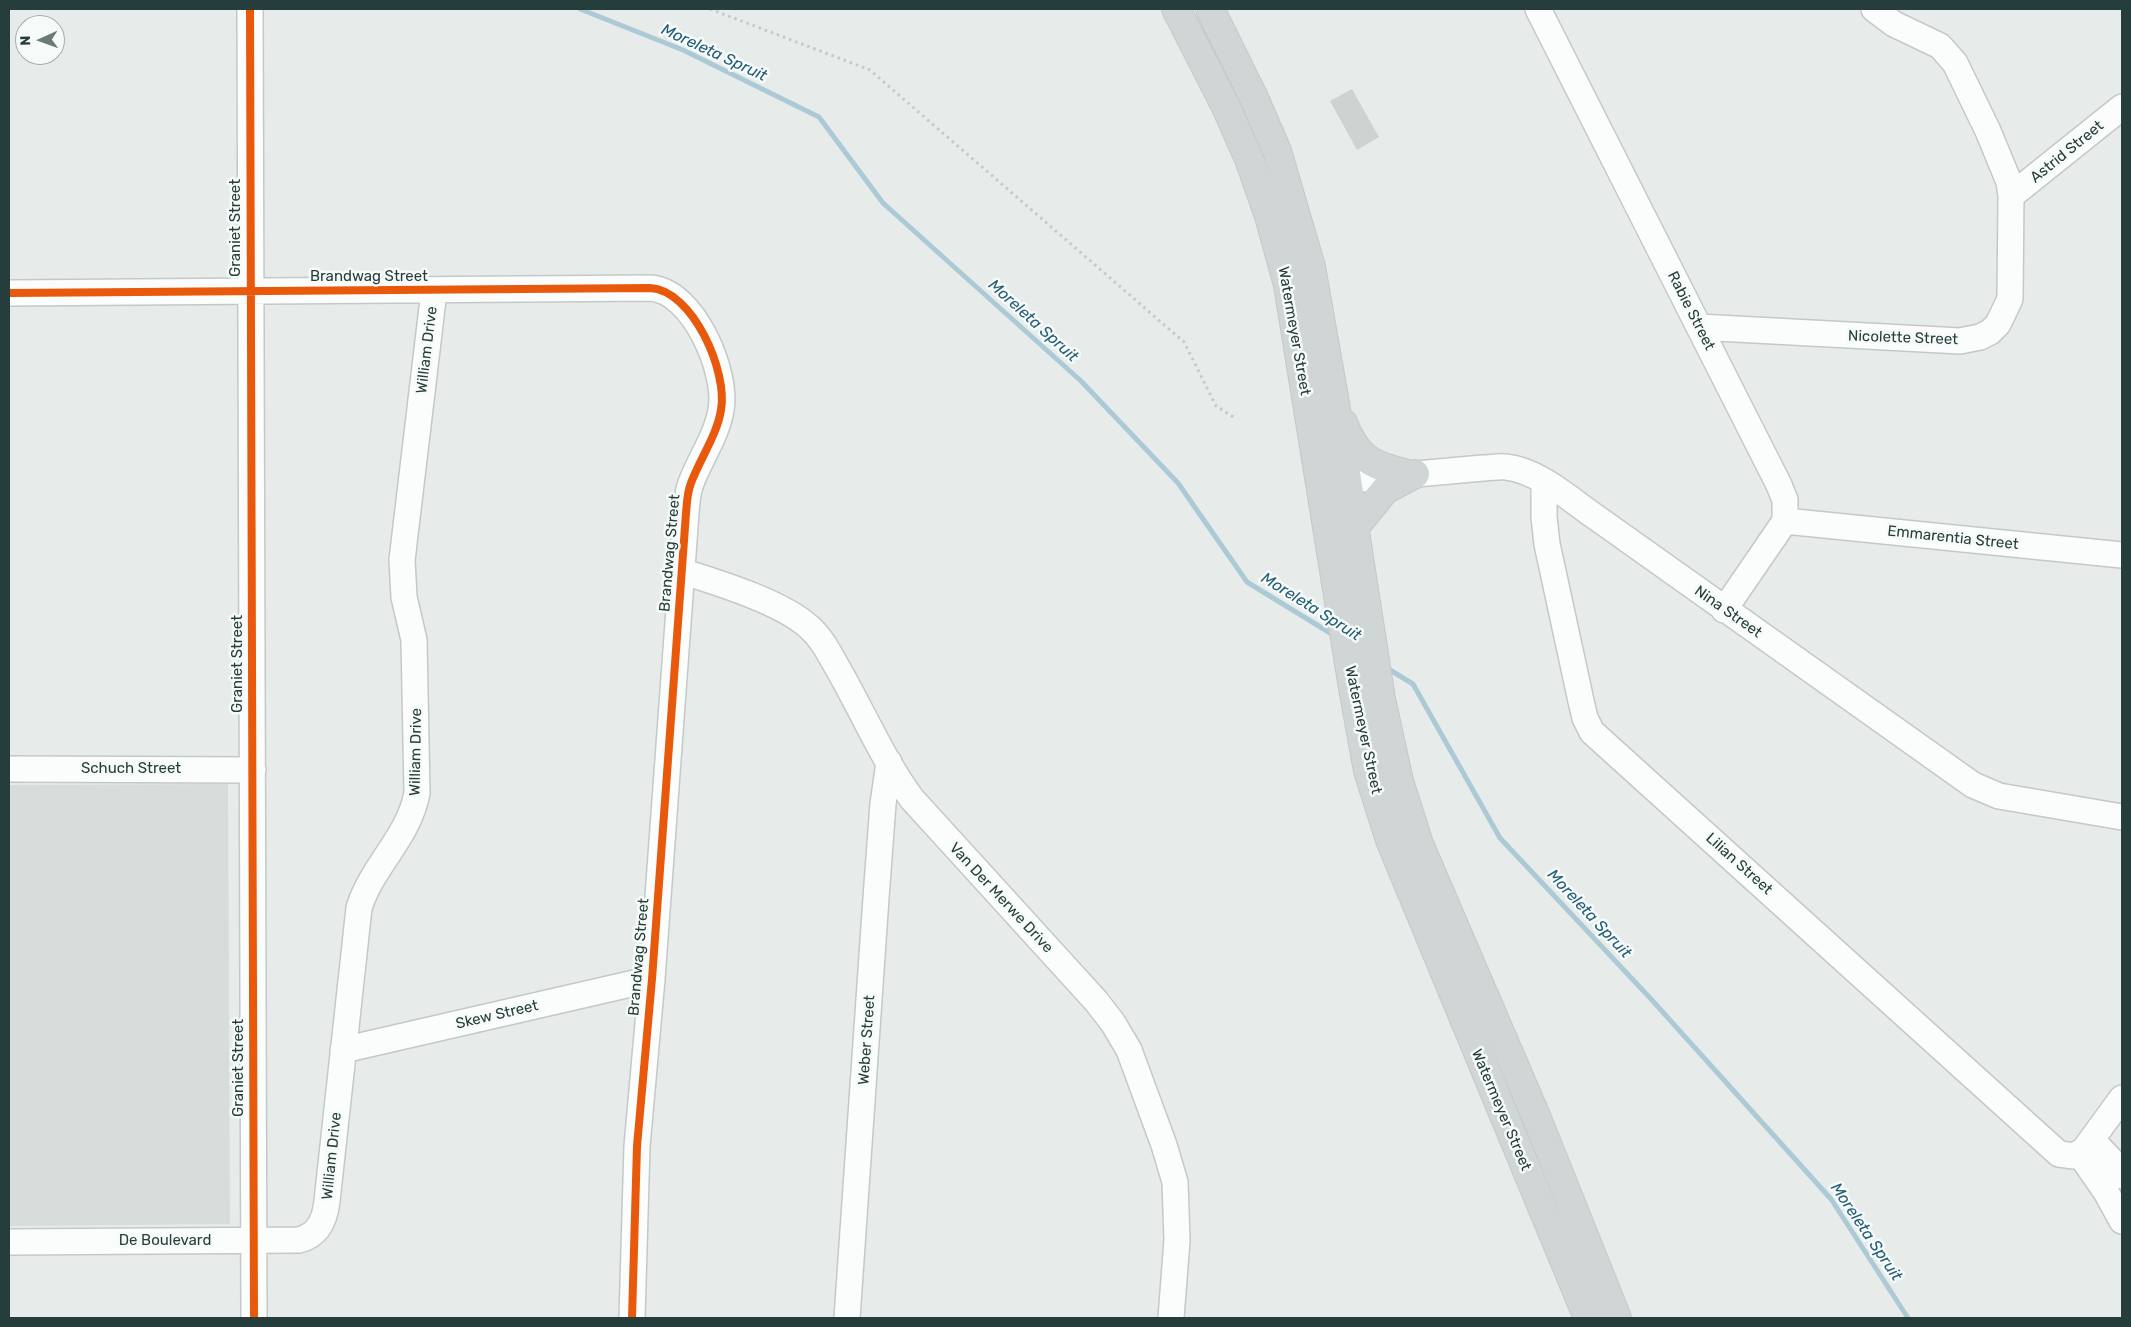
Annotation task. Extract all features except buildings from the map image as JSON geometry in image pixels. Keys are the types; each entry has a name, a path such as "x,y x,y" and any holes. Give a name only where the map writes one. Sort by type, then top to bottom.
{"main road":[{"name":"Watermeyer Street","path":"1176,9 1225,105 1249,159 1269,216 1288,285 1333,481 1355,527 1381,699 1398,781 1420,844 1536,1116 1617,1318"},
{"name":"Watermeyer Street","path":"1210,9 1254,98 1277,151 1311,267 1335,403 1333,481 1338,592 1368,770 1390,840 1588,1318"},
{"path":"1335,403 1351,441 1360,453 1374,464 1412,474"},
{"path":"1355,527 1385,490 1412,474"}],"street":[{"name":"Graniet Street","path":"250,9 249,292 253,770 254,1318"},
{"name":"Rabie Street","path":"1538,9 1780,485 1785,500 1785,521"},
{"name":"Nicolette Street","path":"1699,327 1960,341 1980,337 1998,324 2010,299 2011,196 2009,182 2003,165 1955,63 1940,46 1894,24 1874,9"},
{"name":"Astrid Street","path":"2011,196 2122,107"},
{"name":"Brandwag Street","path":"9,293 650,288 662,290 684,306 706,338 718,371 722,406 717,424 687,495 652,979 637,1146 632,1318"},
{"name":"William Drive","path":"318,1229 326,1214 359,908 366,887 403,831 414,807 417,793 414,640 403,591 402,560 434,291"},
{"name":"Nina Street","path":"1333,481 1506,467 1528,472 1978,788 1999,796 2122,817"},
{"name":"Lilian Street","path":"1544,482 1544,517 1547,544 1585,718 1592,732 2053,1149 2064,1155 2074,1156 2086,1147"},
{"name":"Emmarentia Street","path":"1785,521 2122,555"},
{"path":"1724,610 1785,521"},
{"name":"Van Der Merwe Drive","path":"681,570 780,608 808,626 826,649 899,782 927,818 1096,1001 1113,1023 1129,1050 1164,1145 1175,1182 1177,1240 1171,1318"},
{"name":"Weber Street","path":"847,1318 877,879 883,804 889,762"},
{"name":"Schuch Street","path":"9,769 253,770"},
{"name":"Skew Street","path":"343,1050 652,979"},
{"path":"2086,1147 2122,1098"},
{"path":"2086,1147 2112,1161 2122,1176"},
{"path":"2086,1147 2106,1192 2122,1221"},
{"name":"De Boulevard","path":"9,1242 299,1240 309,1237 318,1229"}],"path":[{"path":"710,9 870,70 1184,342 1216,406 1235,418"}],"shaded area":[{"path":"228,784 230,1224 9,1226 9,785"}],"waterway":[{"name":"Moreleta Spruit","path":"580,9 683,50 819,117 883,203 1081,381 1178,483 1247,582 1335,636"},
{"name":"Moreleta Spruit","path":"1385,667 1413,684 1500,838 1651,999 1831,1199 1908,1318"}],"cycle path":[{"path":"250,9 254,1318"},
{"path":"9,293 650,288 666,292 693,317 713,355 722,394 719,419 691,483 687,502 652,979 637,1146 632,1318"}]}
